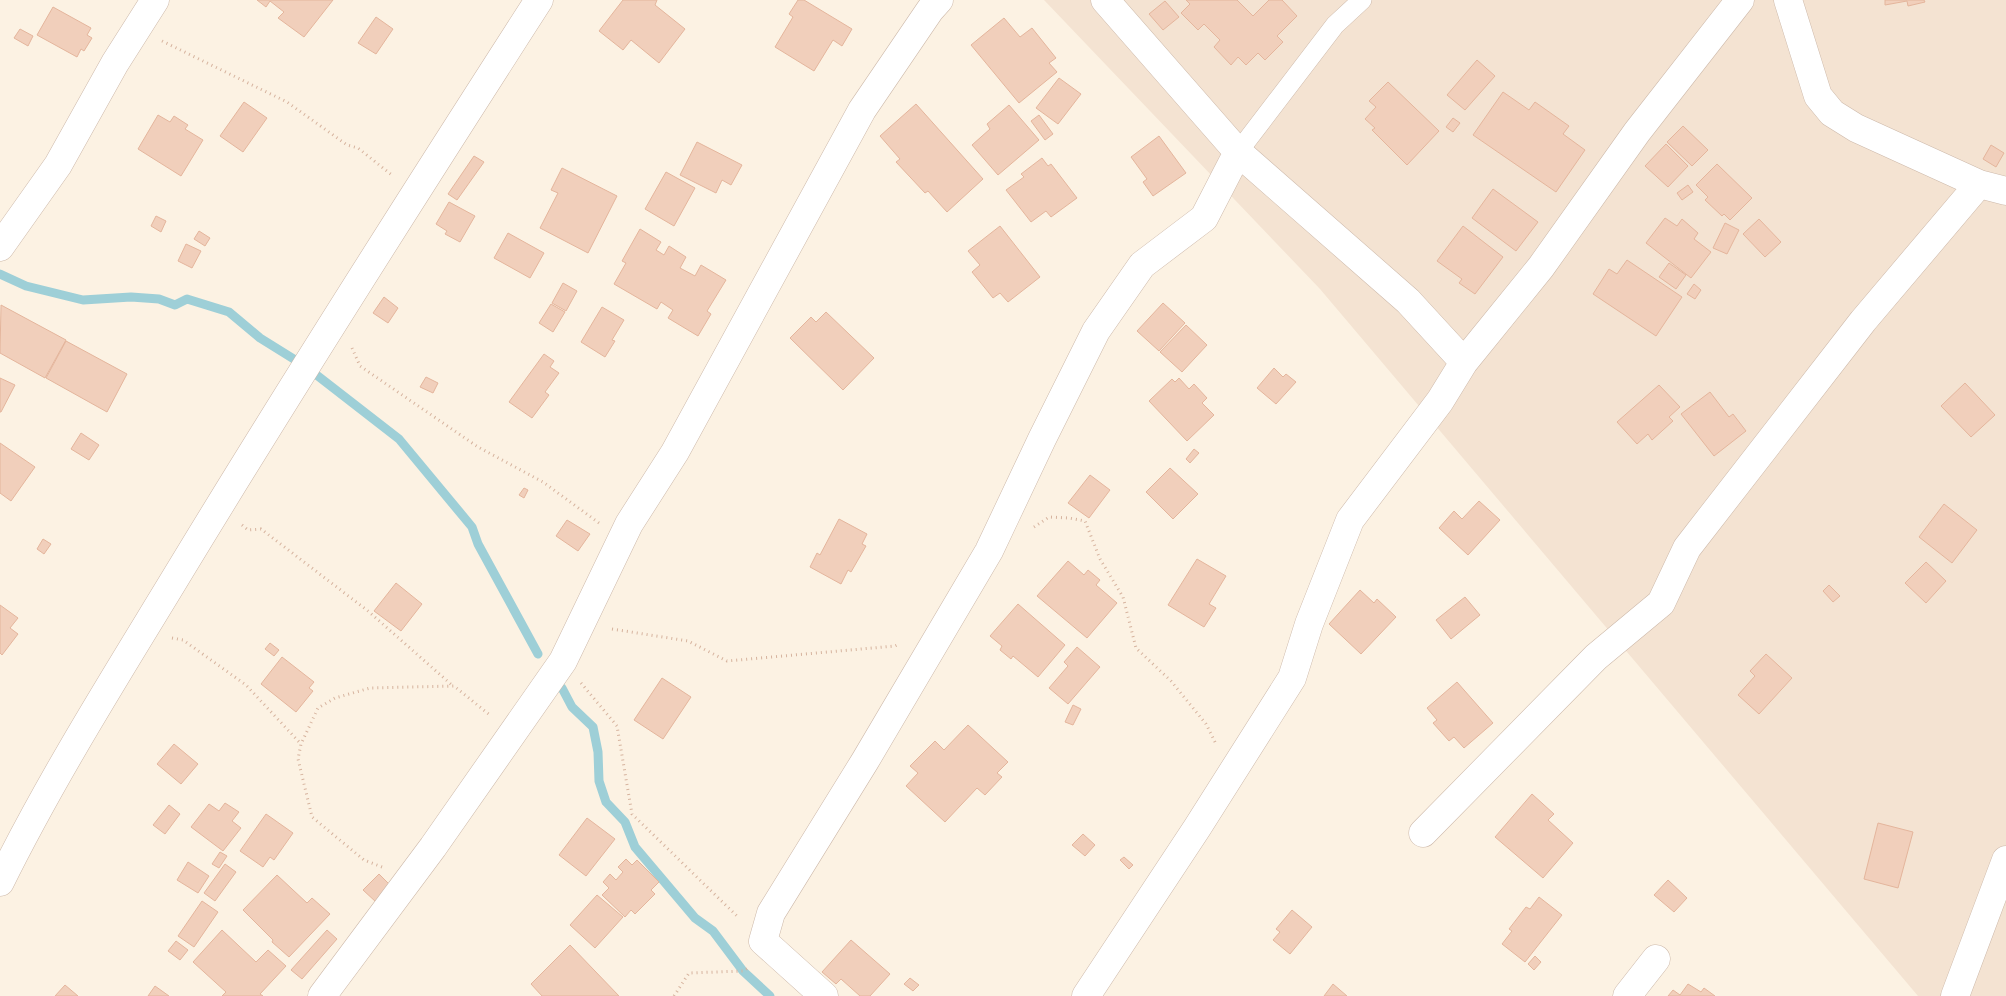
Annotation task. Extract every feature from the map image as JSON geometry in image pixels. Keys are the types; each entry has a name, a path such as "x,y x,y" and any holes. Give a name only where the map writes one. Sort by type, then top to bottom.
{"street":[{"path":"0,247 58,165 115,63 155,0"},
{"path":"0,882 59,771 218,508 341,309 539,0"},
{"path":"322,996 410,878 563,661 630,524 675,452 862,110 930,10 939,0"},
{"path":"1105,0 1238,152 1408,301 1464,362"},
{"path":"1086,996 1232,774 1292,678 1309,624 1350,520 1440,401 1464,362 1541,267 1637,132 1740,0"},
{"path":"1788,0 1818,96 1832,113 1856,128 1980,184 2006,191"},
{"path":"824,996 769,946 771,913 865,760 989,551 1096,331 1142,265 1204,218 1238,152"},
{"path":"1423,833 1596,657 1660,603 1687,548 1863,321 1980,184"},
{"path":"1954,996 2005,862"},
{"path":"1627,996 1656,959"}],"lane":[{"path":"1238,152 1334,25 1362,0"}],"path":[{"path":"137,29 287,102 347,145 358,148 369,159 416,193"},
{"path":"341,309 344,332 360,366 478,447 543,482 622,540"},
{"path":"218,508 248,530 261,530 368,611 454,686 513,733"},
{"path":"1030,529 1048,517 1085,521 1100,560 1123,597 1136,648 1171,681 1206,724 1232,774"},
{"path":"582,622 642,635 688,642 726,661 896,646 903,641"},
{"path":"142,634 183,640 246,685 301,744"},
{"path":"563,661 617,726 632,814 769,946 743,971 689,973 674,996"},
{"path":"410,878 364,860 312,817 298,759 301,744 318,708 336,698 370,688 454,686"}],"shaded area":[{"path":"1044,0 2006,0 2006,996 1918,996 1320,289"}],"building":[{"path":"257,0 333,0 304,37 278,18 284,12 270,1 266,7"},
{"path":"623,0 657,0 655,5 685,29 659,63 631,40 623,50 599,31"},
{"path":"798,0 804,0 852,29 842,46 833,40 814,71 775,47 793,17 789,14"},
{"path":"1186,0 1237,0 1253,16 1269,0 1282,0 1297,16 1277,36 1283,42 1265,60 1258,53 1246,65 1238,57 1231,65 1214,47 1220,40 1204,24 1198,30 1181,13 1190,4"},
{"path":"1885,0 1924,0 1925,2 1908,6 1907,1 1885,5"},
{"path":"1165,1 1179,17 1163,30 1149,14"},
{"path":"53,7 91,28 87,35 92,38 84,51 81,49 77,57 37,35"},
{"path":"376,17 393,29 376,54 358,43"},
{"path":"1004,18 1020,37 1032,28 1056,58 1049,63 1057,72 1019,103 971,45"},
{"path":"20,29 33,36 28,46 14,38"},
{"path":"1477,60 1495,76 1465,110 1447,95"},
{"path":"1059,78 1081,94 1058,124 1036,108"},
{"path":"1388,82 1439,131 1407,165 1372,130 1375,128 1365,119 1376,107 1369,101"},
{"path":"1503,92 1529,110 1535,102 1569,126 1563,134 1585,150 1556,192 1473,135"},
{"path":"244,102 267,118 243,152 220,136"},
{"path":"916,104 983,179 947,212 928,191 925,193 896,162 900,159 880,136"},
{"path":"1009,105 1039,140 998,175 972,145 990,129 987,124"},
{"path":"158,115 170,122 174,116 188,125 185,129 203,140 181,176 138,149"},
{"path":"1039,115 1053,134 1045,140 1031,121"},
{"path":"1453,118 1460,123 1453,132 1446,127"},
{"path":"1683,126 1708,150 1692,166 1667,142"},
{"path":"1159,136 1186,173 1153,196 1143,182 1147,179 1131,157"},
{"path":"697,142 742,165 731,185 722,180 716,193 680,175"},
{"path":"1666,144 1688,166 1668,187 1645,166"},
{"path":"1991,145 2004,153 1996,167 1983,159"},
{"path":"474,156 484,162 457,200 448,194"},
{"path":"1042,158 1048,166 1051,164 1077,198 1051,217 1046,211 1031,222 1006,190 1024,177 1021,174"},
{"path":"1717,164 1752,198 1730,220 1724,214 1722,216 1705,200 1708,197 1696,185"},
{"path":"562,168 617,196 588,253 540,228 558,193 551,190"},
{"path":"666,172 695,188 674,226 645,209"},
{"path":"1688,185 1693,192 1682,200 1677,193"},
{"path":"1493,189 1538,222 1516,251 1472,218"},
{"path":"449,202 475,216 460,242 445,234 447,231 436,224"},
{"path":"156,216 166,221 161,232 151,226"},
{"path":"1665,218 1677,226 1682,219 1698,233 1694,239 1711,252 1691,278 1646,243"},
{"path":"1759,219 1781,242 1765,257 1743,234"},
{"path":"1725,223 1739,230 1727,254 1713,248"},
{"path":"1000,226 1040,277 1008,302 1000,293 993,298 972,272 980,265 968,251"},
{"path":"1463,226 1503,257 1475,294 1459,283 1462,279 1437,261"},
{"path":"640,229 661,242 656,250 664,255 669,246 686,257 680,268 695,276 701,265 726,280 707,311 711,314 698,336 668,318 673,310 661,302 657,309 614,284 626,263 622,261"},
{"path":"199,231 210,238 205,246 194,239"},
{"path":"508,233 544,253 530,278 494,258"},
{"path":"186,244 201,251 192,268 178,261"},
{"path":"1627,260 1682,297 1656,336 1593,294 1609,269 1617,274"},
{"path":"1669,263 1686,275 1676,289 1659,277"},
{"path":"563,283 577,291 566,311 552,303"},
{"path":"1694,284 1701,290 1695,299 1687,294"},
{"path":"384,297 398,308 388,323 373,313"},
{"path":"1163,303 1185,323 1159,351 1137,331"},
{"path":"551,304 565,312 553,332 539,323"},
{"path":"1,305 66,340 45,378 0,353"},
{"path":"602,307 624,320 612,340 615,341 605,357 581,342"},
{"path":"826,312 874,358 843,390 790,338 811,317 816,322"},
{"path":"1186,325 1207,345 1182,372 1160,352"},
{"path":"66,341 127,374 107,412 46,378"},
{"path":"544,354 554,361 550,367 559,373 545,392 549,395 532,418 509,402"},
{"path":"1274,368 1283,377 1286,374 1296,382 1276,404 1257,388"},
{"path":"426,377 438,383 433,393 420,387"},
{"path":"0,378 15,385 1,412 0,412"},
{"path":"1179,378 1189,389 1194,384 1207,398 1202,403 1214,415 1187,441 1149,401 1172,379 1175,382"},
{"path":"1965,383 1995,415 1971,437 1941,406"},
{"path":"1659,385 1680,407 1669,417 1673,421 1652,440 1648,434 1637,444 1617,422"},
{"path":"1710,392 1729,417 1733,414 1746,431 1714,456 1681,414"},
{"path":"81,433 99,445 89,460 71,449"},
{"path":"0,443 35,467 11,501 0,493"},
{"path":"1194,449 1199,453 1190,463 1186,459"},
{"path":"1170,468 1198,494 1173,519 1146,492"},
{"path":"1090,475 1110,490 1089,518 1068,503"},
{"path":"524,488 528,490 524,498 519,495"},
{"path":"1479,501 1500,520 1468,555 1439,528 1454,511 1462,519"},
{"path":"1944,504 1977,530 1952,563 1919,537"},
{"path":"839,519 867,534 862,544 866,546 851,572 848,570 841,584 810,567 817,553 820,555"},
{"path":"567,520 590,534 578,551 556,536"},
{"path":"43,539 51,544 44,554 37,549"},
{"path":"1197,559 1226,576 1209,604 1216,608 1204,627 1168,605"},
{"path":"1068,561 1084,575 1088,570 1100,580 1096,585 1117,603 1087,638 1037,596"},
{"path":"1926,562 1946,581 1926,603 1905,583"},
{"path":"396,583 422,604 401,631 374,611"},
{"path":"1829,585 1840,596 1833,602 1823,591"},
{"path":"1360,590 1374,603 1377,599 1396,617 1361,654 1329,624"},
{"path":"1465,597 1480,615 1451,639 1436,620"},
{"path":"1018,604 1065,645 1038,677 1013,656 1011,659 1000,650 1002,646 990,636"},
{"path":"0,605 18,618 10,628 18,634 2,655 0,653"},
{"path":"270,643 279,650 274,656 265,649"},
{"path":"1077,647 1100,667 1068,704 1049,688 1068,666 1064,662"},
{"path":"1766,654 1792,678 1759,714 1738,695 1755,676 1750,671"},
{"path":"282,657 314,682 309,688 313,691 296,712 261,684"},
{"path":"662,678 691,697 663,739 634,720"},
{"path":"1457,682 1493,723 1464,748 1454,737 1449,741 1433,723 1437,720 1427,708"},
{"path":"1073,705 1081,709 1073,725 1065,722"},
{"path":"968,725 1008,762 997,773 1002,777 985,795 977,788 945,822 906,786 918,773 910,766 935,741 944,750"},
{"path":"174,744 198,764 181,784 157,764"},
{"path":"1532,794 1554,814 1548,820 1573,843 1543,878 1495,837"},
{"path":"225,803 239,812 232,821 241,828 223,851 191,827 209,804 219,811"},
{"path":"169,805 180,814 165,834 153,825"},
{"path":"266,814 293,833 274,860 270,857 263,867 240,851"},
{"path":"587,818 615,839 586,876 559,855"},
{"path":"1878,823 1913,832 1898,888 1864,879"},
{"path":"1083,834 1095,845 1085,856 1072,845"},
{"path":"220,852 227,856 219,868 212,864"},
{"path":"1124,857 1133,865 1129,869 1120,860"},
{"path":"626,859 632,865 637,860 659,882 651,890 655,894 635,914 631,910 625,917 602,895 609,888 603,882 610,874 616,880 623,872 618,867"},
{"path":"188,862 209,876 198,893 177,880"},
{"path":"225,864 236,872 215,901 204,893"},
{"path":"379,874 391,886 376,902 363,890"},
{"path":"277,875 307,903 312,898 330,914 289,957 272,942 273,940 243,910"},
{"path":"1668,880 1687,898 1674,912 1654,895"},
{"path":"597,895 623,917 595,948 570,925"},
{"path":"1539,897 1562,915 1525,962 1502,944 1512,931 1509,929 1526,907 1530,909"},
{"path":"202,901 218,912 194,947 178,936"},
{"path":"1292,910 1312,927 1290,954 1273,940 1280,932 1276,929"},
{"path":"222,930 256,962 268,950 286,966 260,994 263,996 222,996 226,992 193,962"},
{"path":"327,930 337,939 302,979 291,970"},
{"path":"851,940 890,974 870,996 860,996 841,979 836,984 822,972"},
{"path":"176,941 188,950 180,960 168,951"},
{"path":"570,945 619,996 542,996 531,984"},
{"path":"1535,956 1541,962 1534,970 1528,964"},
{"path":"910,978 919,985 913,991 904,984"},
{"path":"1333,984 1347,996 1324,996"},
{"path":"1688,984 1701,992 1704,988 1715,996 1668,996 1673,990 1680,995"},
{"path":"65,985 78,996 55,996"},
{"path":"155,986 169,996 148,996"}],"waterway":[{"path":"0,274 26,286 83,300 131,297 159,299 175,305 187,299 229,312 260,338 305,366 399,439 472,527 478,544 538,654"},
{"path":"562,688 572,707 593,727 598,752 599,781 606,802 625,822 635,847 695,918 713,931 743,971 770,996"}]}
